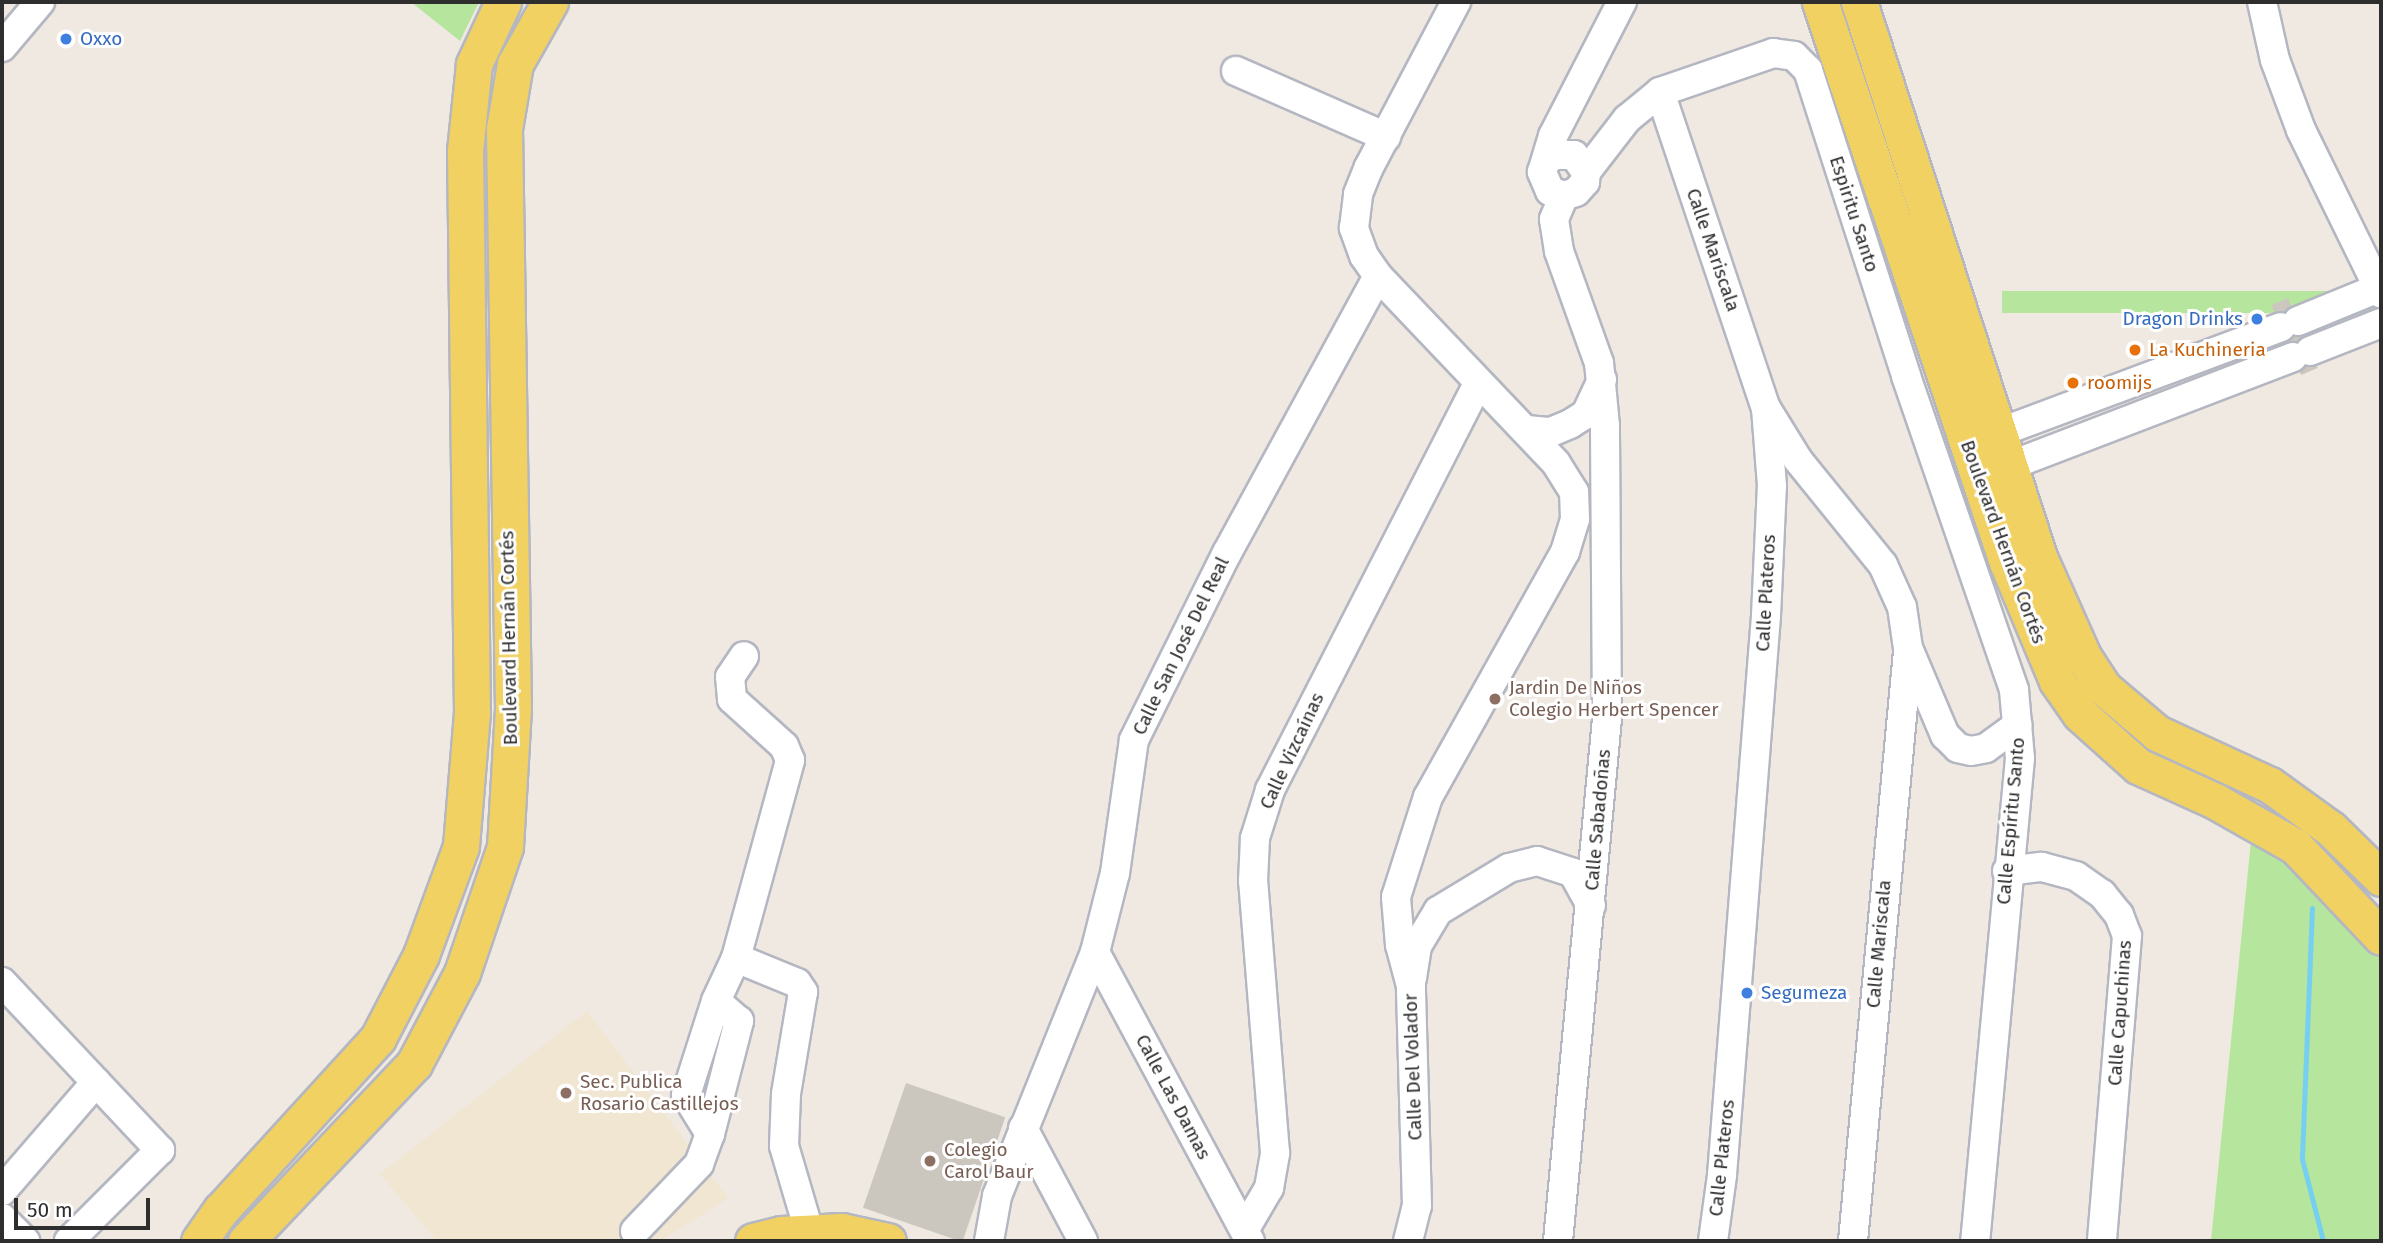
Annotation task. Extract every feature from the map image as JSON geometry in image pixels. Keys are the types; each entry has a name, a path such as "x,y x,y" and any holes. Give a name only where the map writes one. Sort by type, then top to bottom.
{"main road":[{"name":"Boulevard Hernán Cortés","path":"200,1241 221,1210 377,1038 421,956 461,846 472,713 467,509 465,151 474,64 503,2"},
{"name":"Boulevard Hernán Cortés","path":"246,1241 414,1064 462,973 505,847 513,708 504,129 515,64 550,2"},
{"name":"Boulevard Hernán Cortés","path":"1820,2 2007,562 2057,681 2088,722 2138,766 2253,821 2295,846 2355,904 2381,937"},
{"name":"Boulevard Hernán Cortés","path":"1859,2 2009,466 2057,600 2083,656 2104,688 2157,733 2236,767 2301,805 2381,879"},
{"path":"467,509 508,506"},
{"path":"468,556 509,553"},
{"path":"2330,880 2357,854"},
{"path":"2355,904 2381,879"},
{"path":"753,1241 842,1231 890,1240"}],"street":[{"path":"2,47 40,2"},
{"path":"1456,2 1358,194 1354,228 1364,256 1378,276 1478,384"},
{"path":"1564,196 1550,191 1544,183 1546,161 1553,136 1622,2"},
{"path":"1998,433 2380,289 2301,130 2275,60 2262,2"},
{"name":"Calle Sabadoñas","path":"1558,1241 1607,719 1602,380 1559,251 1555,219 1564,196 1577,192 1586,172 1627,119 1660,92 1773,53 1794,56"},
{"name":"Espiritu Santo","path":"1794,56 1808,70 1906,376"},
{"path":"1236,71 1386,137"},
{"name":"Calle Mariscala","path":"1660,92 1766,408"},
{"path":"1546,161 1554,155 1574,155 1586,172"},
{"name":"Calle San José Del Real","path":"989,1241 997,1195 1095,952 1115,873 1134,740 1227,553 1378,276"},
{"path":"2009,466 2303,356 2381,323"},
{"path":"2229,348 2241,377"},
{"name":"Calle Espíritu Santo","path":"1906,376 2014,690 2018,725 2020,758 2007,871 1975,1241"},
{"path":"1527,430 1551,432 1586,414 1602,380"},
{"name":"Calle Del Volador","path":"1408,1241 1417,1206 1411,986 1400,945 1396,897 1406,858 1428,797 1565,552 1575,519 1574,492 1527,430 1478,384"},
{"name":"Calle Vizcaínas","path":"1247,1235 1269,1188 1275,1153 1253,881 1255,838 1270,790 1478,384"},
{"path":"1766,408 1798,460 1883,565 1902,607 1908,648 1945,735 1958,748 1986,748 2018,725"},
{"name":"Calle Plateros","path":"1713,1241 1723,1163 1766,616 1772,486 1766,408"},
{"name":"Calle Mariscala","path":"1853,1241 1908,648"},
{"path":"635,1231 699,1164 710,1134 739,1021 716,1001 736,958 790,760 784,746 732,699 730,677 744,656"},
{"path":"1411,986 1417,946 1438,911 1509,868 1537,861 1573,873 1591,905"},
{"name":"Calle Capuchinas","path":"2007,871 2042,867 2076,876 2102,894 2119,915 2127,936 2102,1241"},
{"name":"Calle Las Damas","path":"1095,952 1247,1235"},
{"path":"736,958 797,983 803,992 786,1094 784,1146 809,1236"},
{"path":"2,982 160,1150 69,1241"},
{"path":"2,1191 96,1082"},
{"path":"1023,1128 1083,1241"},
{"path":"2,1218 25,1241"}],"shaded area":[{"name":"Sec. Publica Rosario Castillejos","path":"587,1011 728,1198 661,1241 437,1241 380,1174"}],"green space":[{"path":"411,2 479,2 460,41"},
{"path":"2002,291 2381,291 2381,313 2002,313"},
{"path":"2253,821 2381,938 2381,1241 2211,1241"}],"building":[{"path":"2288,298 2318,368 2301,375 2271,305"},
{"name":"Colegio Carol Baur","path":"906,1083 1005,1117 963,1241 863,1208"}],"waterway":[{"path":"2312,908 2302,1159 2323,1241"}],"place":[{"name":"Oxxo","path":"66,39"},
{"name":"Dragon Drinks","path":"2257,319"},
{"name":"La Kuchineria","path":"2135,350"},
{"name":"roomijs","path":"2073,383"},
{"name":"Jardin De Niños Colegio Herbert Spencer","path":"1495,699"},
{"name":"Segumeza","path":"1747,993"},
{"name":"Sec. Publica Rosario Castillejos","path":"566,1093"},
{"name":"Colegio Carol Baur","path":"930,1161"}]}
